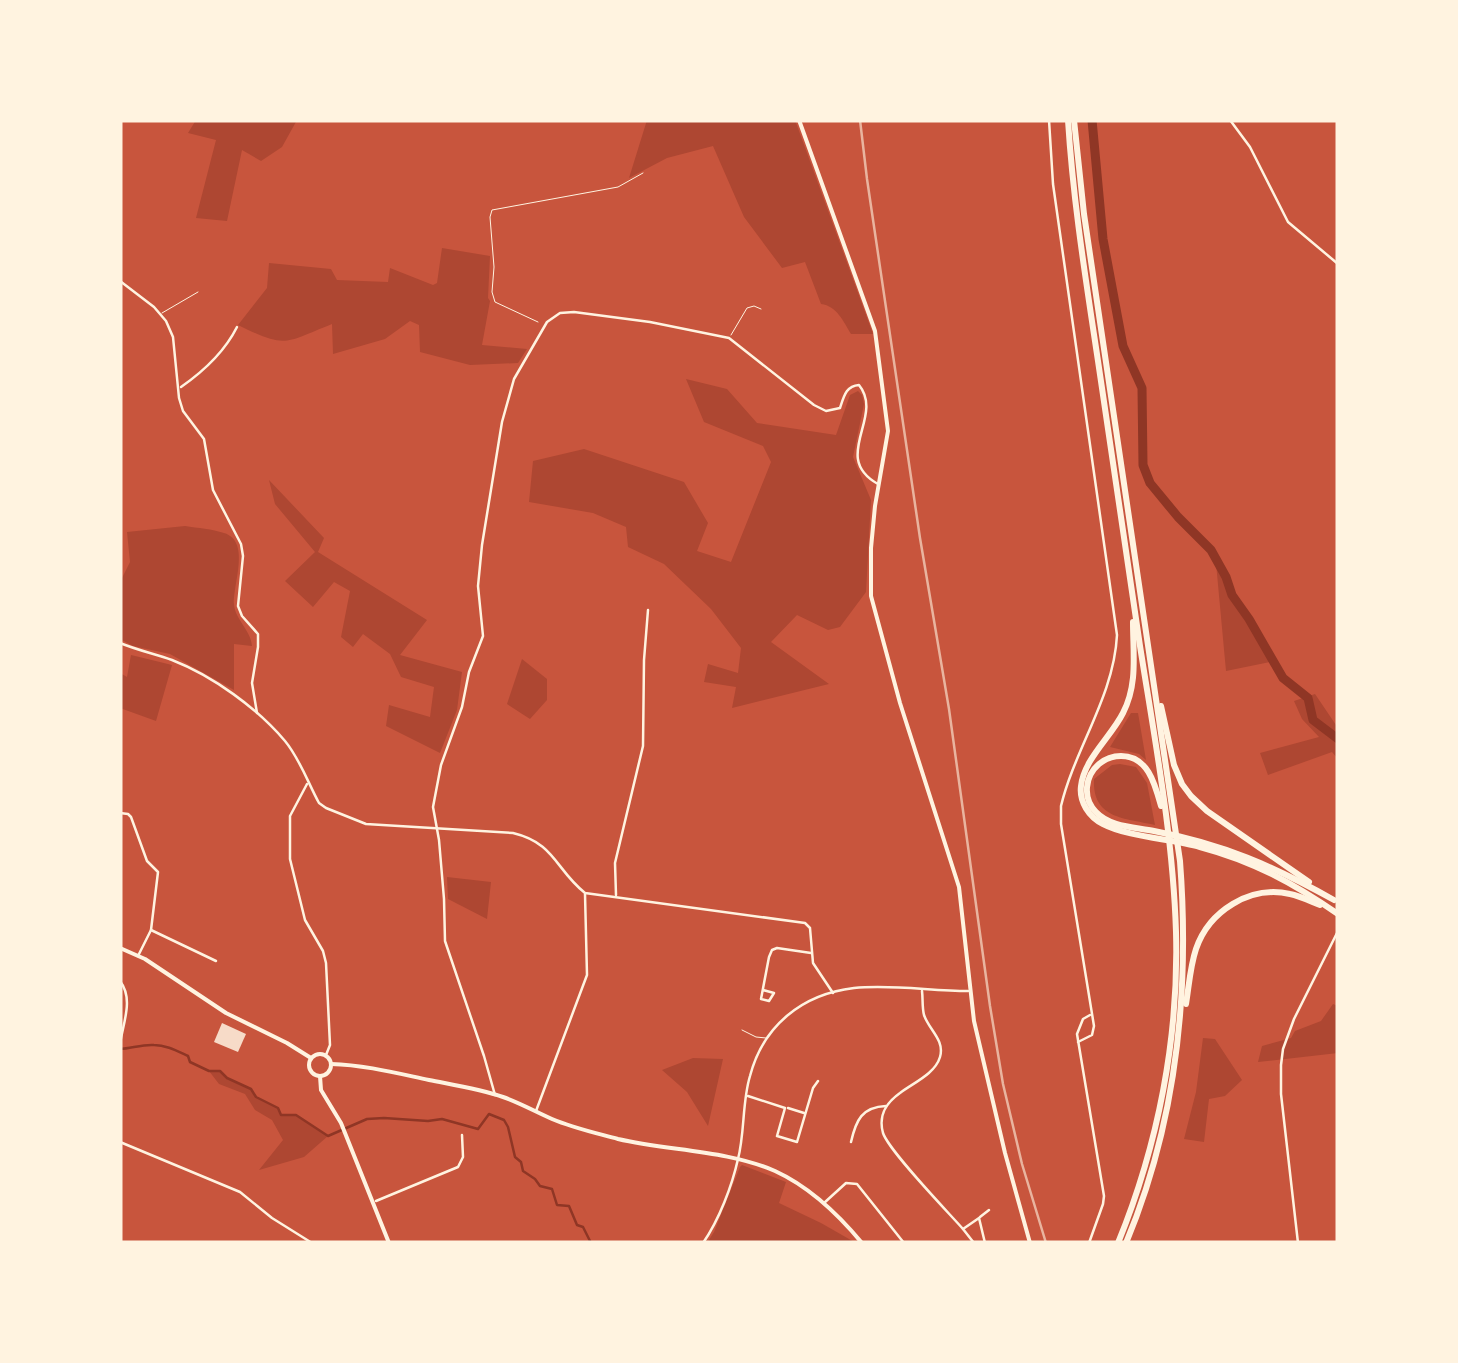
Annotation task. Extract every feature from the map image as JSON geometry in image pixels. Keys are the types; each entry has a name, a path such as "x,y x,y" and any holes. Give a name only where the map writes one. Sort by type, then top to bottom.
{"highway":[{"path":"1071,120 1072,187 1167,830 1176,934 1169,1058 1149,1154 1118,1243"},
{"path":"1071,120 1180,861 1184,908 1180,1030"},
{"path":"1133,598 1135,672 1131,694 1123,714 1085,772 1082,796 1090,814 1104,825 1237,852 1271,866 1335,907"},
{"path":"1148,651 1174,766 1186,790 1207,811 1335,907"},
{"path":"1152,833 1117,824 1092,808 1087,787 1090,776 1108,758 1123,756 1143,765 1157,792 1167,830"},
{"path":"1126,1243 1159,1145 1197,946 1214,918 1234,903 1258,894 1304,887"}],"street":[{"path":"799,120 875,332 888,431 871,548 871,596 953,865 962,909 974,1022 1030,1243"},
{"path":"1050,120 1054,192 1118,635 1108,683 1061,806 1094,1032 1078,1042"},
{"path":"1230,120 1250,147 1288,222 1338,264"},
{"path":"120,282 161,314 172,337 183,410 204,440 213,490 241,544 238,606 258,634 252,684 257,714"},
{"path":"495,1095 445,941 434,807 441,765 462,707 468,672 483,636 478,586 499,444 514,380 545,326 560,312 574,312 728,338 826,412 840,408 846,391 859,385 866,398 856,454 864,476 879,485"},
{"path":"178,390 218,356 237,328"},
{"path":"616,896 615,862 643,746 648,610"},
{"path":"120,643 202,674 257,714 296,756 319,803 326,808 366,824 528,836 548,850 585,893 805,922 810,928 814,963 833,993"},
{"path":"308,783 290,816 290,858 305,920 326,963 330,1045 326,1055"},
{"path":"120,814 131,817 147,861 158,872 151,930 136,955"},
{"path":"536,1111 588,975 585,893"},
{"path":"151,930 216,961"},
{"path":"1298,1243 1281,1094 1283,1049 1338,931"},
{"path":"120,948 203,1000 311,1058"},
{"path":"763,990 772,950 811,953"},
{"path":"120,956 136,955"},
{"path":"120,981 128,998 120,1044"},
{"path":"703,1243 738,1159 750,1076 776,1024 798,1006 857,988 970,992"},
{"path":"922,990 925,1018 939,1040 940,1055 932,1071 886,1106 882,1116 885,1138 974,1243"},
{"path":"1088,1243 1104,1196 1078,1042 1080,1024 1092,1014"},
{"path":"320,1076 310,1070 311,1058 326,1055"},
{"path":"320,1076 329,1071 331,1064 326,1055"},
{"path":"331,1064 363,1066 495,1095 569,1125 618,1138 738,1159 790,1178 824,1203 862,1243"},
{"path":"320,1076 321,1090 343,1129 389,1243"},
{"path":"785,1108 777,1136 797,1142 818,1080"},
{"path":"747,1096 806,1114"},
{"path":"851,1142 865,1110 886,1106"},
{"path":"372,1203 454,1170 463,1158 462,1134"},
{"path":"120,1142 240,1192 312,1243"},
{"path":"824,1203 846,1183 857,1184 904,1243"},
{"path":"963,1229 989,1210"},
{"path":"978,1218 985,1243"}],"lane":[{"path":"161,314 198,292"},
{"path":"728,338 747,308 761,309"},
{"path":"742,1030 766,1038"}],"path":[{"path":"545,326 495,302 492,210 618,186 643,173"}],"shaded area":[{"path":"196,120 297,120 282,147 261,161 242,150 227,221 196,218 216,140 188,133"},
{"path":"647,120 795,120 873,334 851,334 835,311 821,304 805,262 782,268 744,217 713,146 667,158 629,178"},
{"path":"442,248 490,256 490,301 482,345 527,349 518,363 470,365 420,352 419,325 410,321 385,339 333,354 332,324 285,341 238,325 267,288 269,263 331,269 337,280 388,282 390,268 433,285 437,283"},
{"path":"686,379 727,389 757,423 836,435 850,395 858,391 862,395 864,404 853,457 871,500 866,592 840,627 828,630 797,615 771,642 829,684 732,708 736,687 704,682 708,664 738,673 741,648 711,609 664,564 628,547 626,527 593,513 529,502 533,461 584,449 684,482 708,523 697,551 731,562 771,462 763,446 704,422"},
{"path":"269,480 324,538 318,552 427,620 400,655 462,672 457,710 440,753 386,726 389,705 430,717 434,687 401,677 390,654 363,634 353,647 341,637 350,591 334,582 313,607 285,581 315,552 275,504"},
{"path":"185,526 224,533 237,545 234,604 252,646 234,644 234,690 170,654 120,639 120,582 130,562 127,532"},
{"path":"1216,563 1270,662 1226,671"},
{"path":"131,655 172,665 156,721 120,708 120,673 127,677"},
{"path":"522,659 547,679 547,700 530,719 507,704"},
{"path":"1315,694 1338,728 1338,759 1332,752 1268,775 1260,753 1319,737 1302,719 1294,701"},
{"path":"1131,713 1138,713 1146,760 1139,754 1110,747"},
{"path":"1112,765 1136,767 1147,783 1155,825 1112,814 1098,802 1094,779"},
{"path":"447,877 491,882 487,919 448,899"},
{"path":"1333,1004 1338,1006 1338,1053 1258,1062 1262,1046 1291,1038 1295,1031 1321,1021"},
{"path":"1203,1038 1215,1039 1242,1080 1225,1096 1209,1099 1204,1142 1184,1139 1196,1092"},
{"path":"693,1058 723,1059 708,1126 687,1092 662,1070"},
{"path":"209,1071 220,1071 278,1108 281,1115 296,1115 328,1136 304,1157 259,1170 283,1140 272,1120 255,1110 245,1094 219,1084"},
{"path":"742,1165 786,1182 779,1203 856,1243 707,1243"}],"building":[{"path":"222,1023 246,1034 238,1052 214,1042"}],"waterway":[{"path":"1092,120 1103,239 1123,346 1142,388 1143,465 1150,483 1211,550 1232,595 1283,678 1308,698 1313,720 1338,739"},
{"path":"120,1049 150,1045 176,1050 188,1056 190,1062 209,1071 220,1071 251,1089 256,1097 278,1108 281,1115 296,1115 328,1136 367,1119 442,1119 478,1129 489,1114 504,1120 523,1171 540,1186 552,1189 557,1205 569,1206 591,1243"}],"railway":[{"path":"860,120 990,1006 1003,1084 1046,1243"}]}
